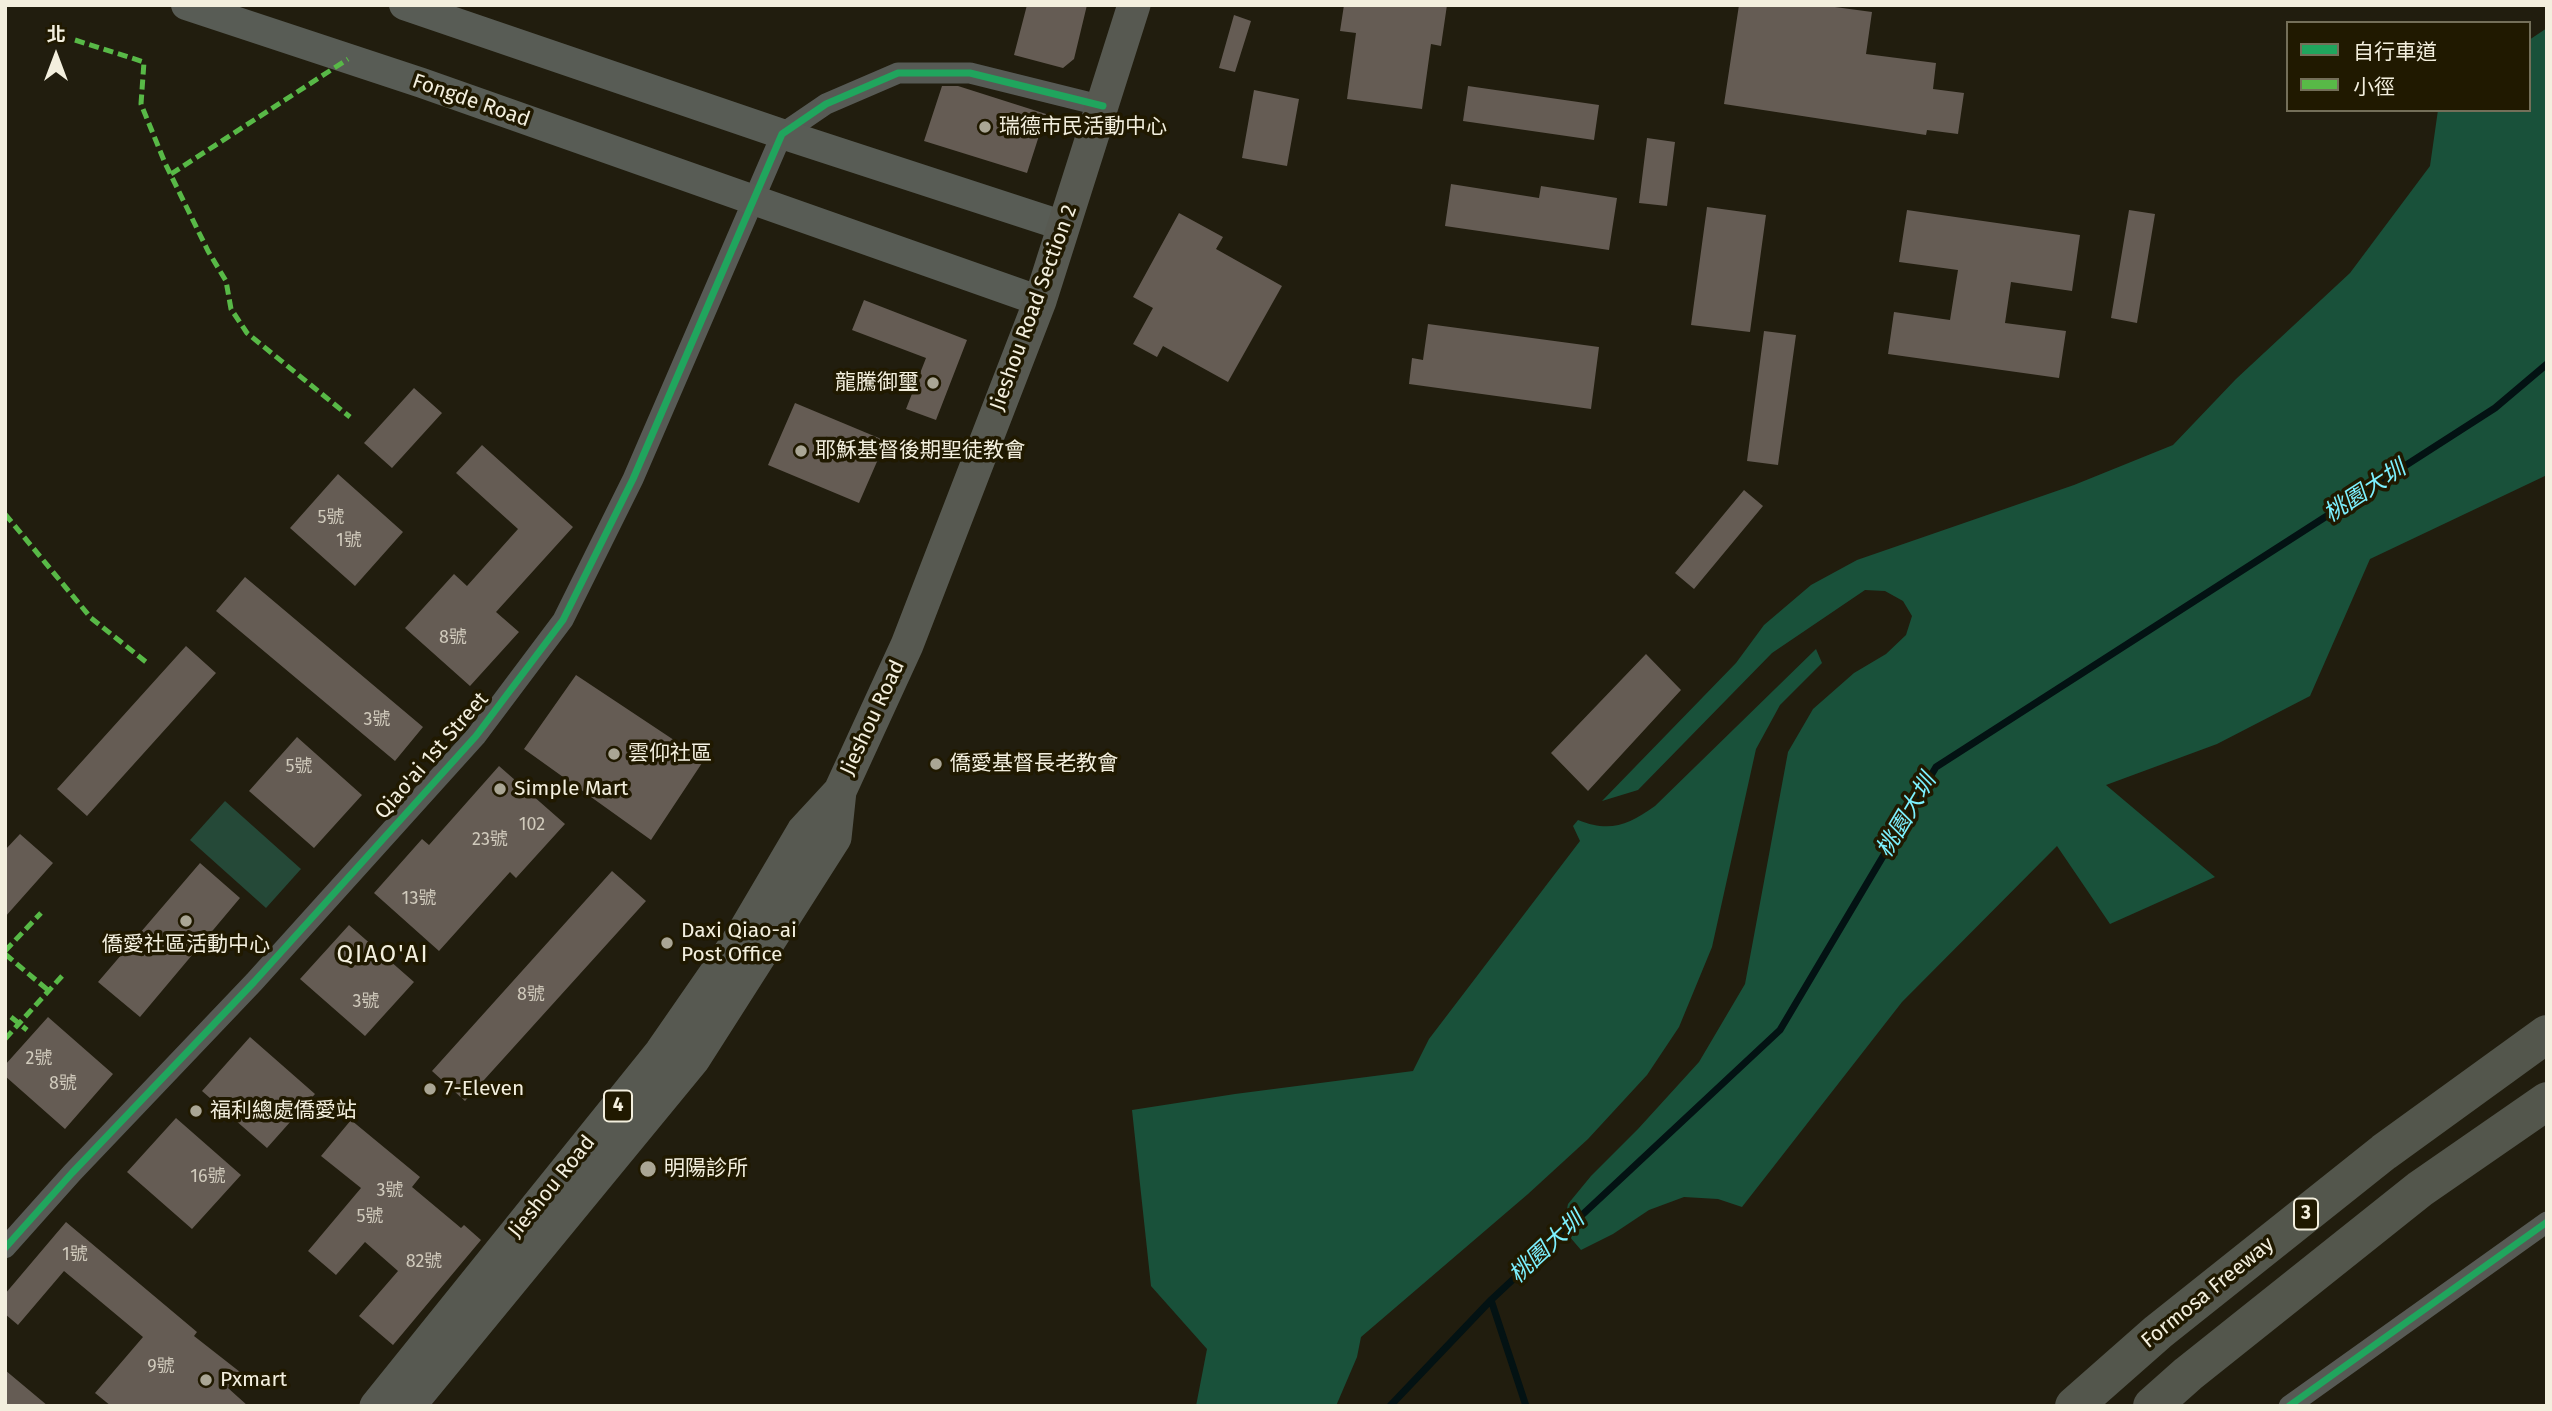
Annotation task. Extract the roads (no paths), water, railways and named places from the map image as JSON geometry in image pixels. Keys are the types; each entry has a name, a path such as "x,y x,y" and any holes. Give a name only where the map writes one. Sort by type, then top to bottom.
{"highway":[{"name":"Formosa Freeway","path":"2074,1406 2158,1332 2384,1152 2547,1034"},
{"path":"2152,1406 2188,1374 2420,1189 2547,1101"}],"main road":[{"name":"Fongde Road","path":"186,5 422,83 1040,301"},
{"path":"404,5 782,134 1064,226"},
{"name":"Jieshou Road Section 2","path":"907,645 1040,301 1133,5"},
{"name":"Jieshou Road","path":"376,1406 662,1052 740,938 803,831 840,791 907,645"},
{"name":"Jieshou Road","path":"409,1406 694,1059 835,838 840,791"}],"street":[{"path":"755,200 782,134 826,104 898,73 970,73 1103,106"},
{"name":"Qiao'ai 1st Street","path":"5,1248 72,1173 254,982 476,736 563,620 633,479 755,200"},
{"path":"2291,1404 2547,1222"}],"waterway":[{"name":"桃園大圳","path":"1390,1406 1491,1300 1780,1030 1936,767 2495,408 2547,364"},
{"path":"1491,1300 1526,1406"}],"place":[{"name":"瑞德市民活動中心","path":"985,127"},
{"name":"龍騰御璽","path":"933,383"},
{"name":"耶穌基督後期聖徒教會","path":"801,451"},
{"name":"雲仰社區","path":"614,754"},
{"name":"僑愛基督長老教會","path":"936,764"},
{"name":"Simple Mart","path":"500,789"},
{"name":"僑愛社區活動中心","path":"186,921"},
{"name":"Daxi Qiao-ai Post Office","path":"667,943"},
{"name":"7-Eleven","path":"430,1089"},
{"name":"福利總處僑愛站","path":"196,1111"},
{"name":"明陽診所","path":"648,1169"},
{"name":"Pxmart","path":"206,1380"}],"district":[{"name":"QIAO'AI","path":"383,955"}]}
